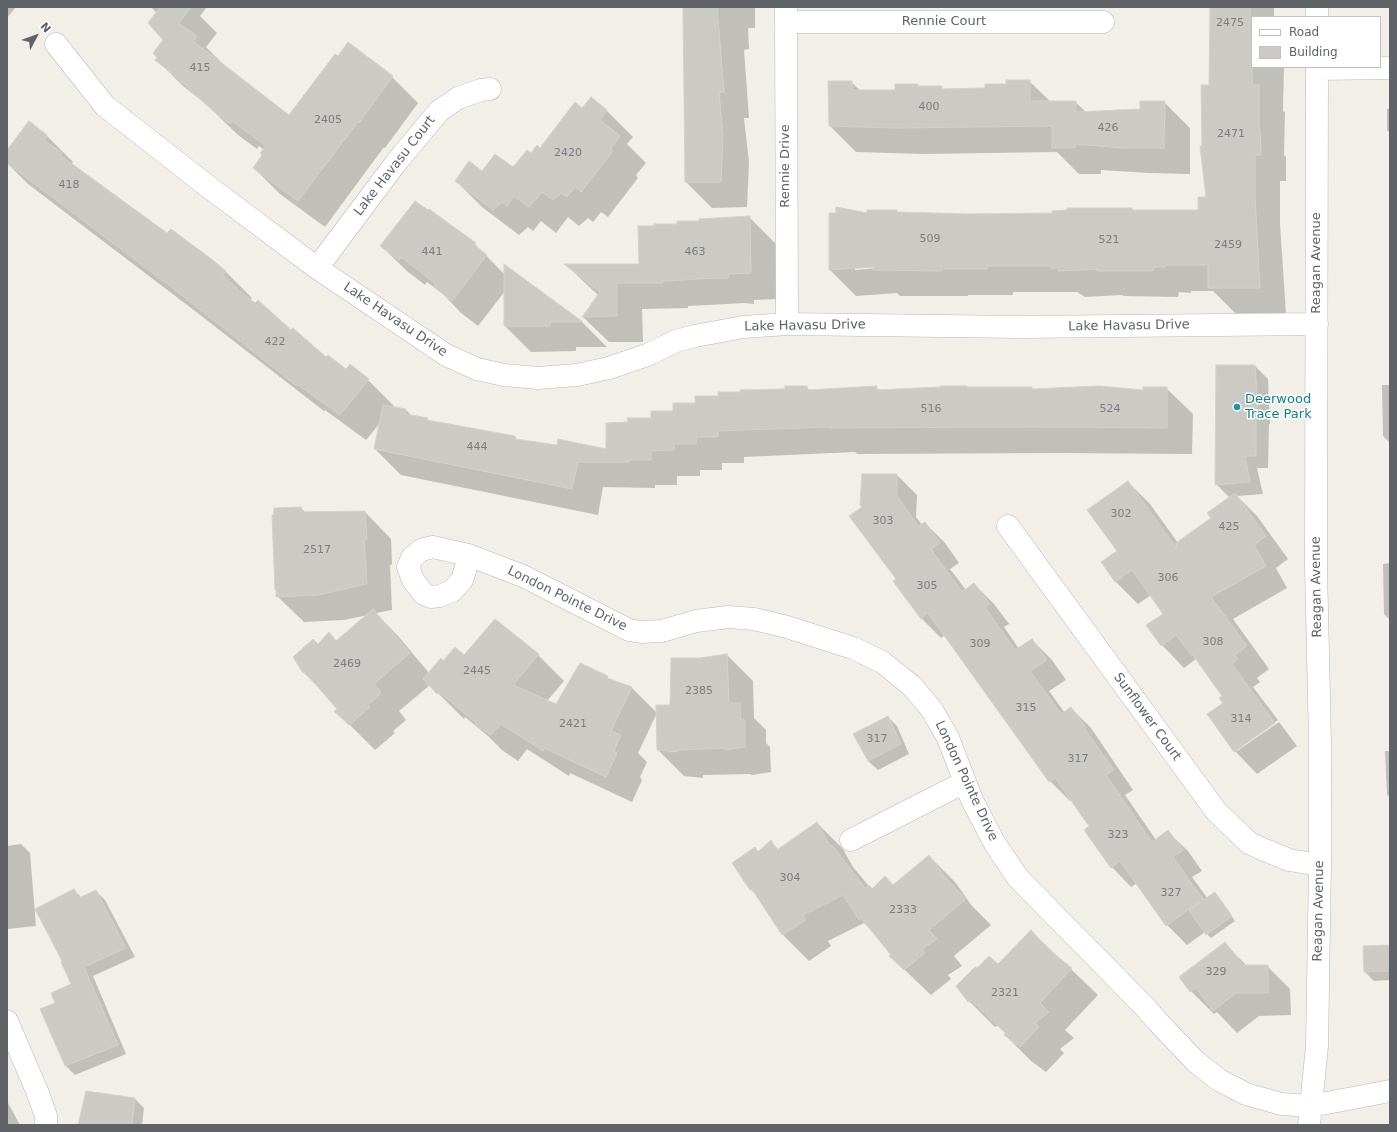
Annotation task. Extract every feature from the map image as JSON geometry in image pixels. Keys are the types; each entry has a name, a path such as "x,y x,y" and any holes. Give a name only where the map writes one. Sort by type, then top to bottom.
{"street":[{"name":"Rennie Court","path":"786,14 1102,22"},
{"name":"Rennie Drive","path":"786,14 787,324"},
{"name":"Lake Havasu Drive","path":"56,44 105,106 210,188 317,268 446,355 477,369 504,375 538,378 577,375 615,366 647,355 676,341 743,326 787,324 1022,327 1317,324"},
{"path":"1317,68 1390,68"},
{"name":"Reagan Avenue","path":"1310,1116 1317,1046 1320,865 1320,743 1316,567 1317,68"},
{"name":"Lake Havasu Court","path":"317,268 395,164 439,110 458,98 481,90 490,89"},
{"name":"Sunflower Court","path":"1008,526 1195,784 1216,810 1249,843 1289,860 1320,865"},
{"name":"London Pointe Drive","path":"468,555 523,576 629,630 641,632 662,631 696,621 728,617 754,618 853,648 882,662 912,686 932,710 948,738 972,800 995,844 1018,878 1144,1006 1196,1062 1219,1080 1246,1094 1281,1104 1310,1116 1390,1091"},
{"path":"851,840 965,782"},
{"path":"7,1021 38,1092 46,1116 46,1125"}],"building":[{"path":"160,7 191,7 179,23 197,36 193,41 289,115 335,54 338,56 348,42 393,76 359,123 358,122 298,201 253,168 262,155 260,153 266,146 232,121 230,124 155,60 157,58 153,53 163,40 148,23"},
{"path":"683,7 717,7 724,92 719,92 723,135 721,182 685,182"},
{"path":"1210,7 1250,7 1252,85 1259,85 1259,130 1261,155 1255,155 1255,197 1260,288 1208,288 1208,265 1165,265 1165,267 1153,267 1153,271 1097,271 1097,269 1058,271 1058,268 1052,268 1052,266 987,266 987,269 942,269 942,271 873,270 873,267 829,270 829,213 836,213 836,207 867,213 867,210 897,210 897,212 968,214 1052,213 1052,211 1067,210 1067,208 1198,210 1198,197 1206,197 1200,146 1202,146 1201,85 1209,85"},
{"path":"1006,80 1030,80 1030,101 1076,101 1076,112 1140,109 1140,101 1165,101 1164,148 1122,148 1076,144 1075,148 1052,148 1052,126 896,128 829,126 828,81 852,81 852,90 895,90 895,84 942,86 942,89 985,88 985,84 1006,84"},
{"path":"591,97 607,110 600,120 620,136 610,149 613,151 581,192 575,187 567,197 561,193 553,200 542,192 529,207 514,196 507,206 502,202 493,210 455,181 469,161 482,171 495,154 513,167 527,150 531,153 537,145 540,148 575,102 582,108"},
{"path":"29,121 47,135 44,140 62,153 60,155 167,233 171,229 210,258 226,271 223,275 239,290 255,303 258,300 291,330 293,328 326,357 328,355 346,369 350,364 369,379 340,415 298,385 297,386 179,293 7,163 7,150"},
{"path":"415,201 428,210 429,209 476,243 474,245 487,255 452,301 434,287 436,284 401,257 399,260 380,246"},
{"path":"750,216 751,273 728,274 728,278 662,281 663,283 617,283 617,316 582,317 600,292 564,264 639,264 638,226 677,224 677,221 699,221 699,219"},
{"path":"504,264 583,322 550,322 550,326 504,326"},
{"name":"Deerwood Trace Park","path":"1216,365 1255,365 1258,412 1256,412 1256,456 1245,456 1250,482 1215,485"},
{"path":"785,386 807,386 807,390 877,386 876,390 941,386 1032,387 1032,389 1099,386 1143,390 1143,387 1167,387 1167,428 830,427 718,431 718,437 696,437 696,444 674,444 674,450 651,451 651,460 630,460 629,462 578,462 572,489 374,449 383,405 406,409 405,414 428,418 427,420 515,436 515,439 557,445 558,439 606,449 606,423 628,422 627,418 651,418 651,411 673,411 673,403 695,403 695,396 718,396 718,392 740,392 740,390 785,389"},
{"path":"862,474 897,474 897,496 918,526 925,522 940,543 931,549 962,592 974,583 990,604 985,607 1015,650 1032,639 1047,660 1030,671 1061,714 1071,707 1086,728 1085,729 1114,770 1106,775 1152,842 1168,830 1183,850 1173,857 1203,899 1166,926 1120,861 1111,868 1084,830 1089,826 1055,778 1049,782 928,613 921,619 893,581 896,579 849,516 862,507 860,505"},
{"path":"1128,481 1177,549 1176,543 1211,518 1207,513 1235,493 1266,536 1254,545 1266,566 1211,597 1247,646 1235,655 1238,659 1232,664 1275,723 1234,752 1207,714 1223,703 1219,698 1222,696 1193,655 1192,656 1176,635 1161,646 1146,625 1163,614 1132,570 1115,582 1101,562 1117,551 1087,510"},
{"path":"301,507 301,512 365,511 367,539 364,539 367,584 318,595 276,597 272,515 274,515 274,508"},
{"path":"373,609 410,653 374,684 381,693 368,705 370,707 349,725 334,711 337,709 305,672 303,673 293,657 313,639 318,644 329,632 336,641"},
{"path":"495,619 539,654 513,685 556,704 580,663 608,676 607,678 632,687 611,731 621,735 614,751 617,753 606,777 544,748 543,751 501,724 491,735 475,724 476,723 439,692 437,694 423,679 441,658 443,661 455,647 464,655"},
{"path":"727,654 729,703 740,703 741,720 745,720 745,747 725,750 726,748 678,750 678,752 657,750 656,705 670,705 671,658 700,658"},
{"path":"888,716 901,744 868,761 853,734"},
{"path":"817,822 830,846 832,845 865,888 869,885 872,889 885,876 893,885 929,855 946,878 966,899 929,930 937,939 922,949 925,953 904,970 889,956 891,955 861,918 859,920 843,895 803,915 806,920 782,935 752,889 750,890 732,863 755,847 758,852 771,840 777,850"},
{"path":"74,889 79,898 96,890 126,948 84,967 118,1045 65,1066 40,1009 55,1003 51,993 71,984 61,962 62,961 35,909"},
{"path":"1215,892 1232,916 1206,935 1189,910"},
{"path":"1031,930 1049,950 1072,968 1040,1003 1049,1012 1035,1023 1039,1027 1020,1047 1004,1035 1005,1033 971,1000 968,1002 956,986 975,967 977,968 989,956 998,964"},
{"path":"1225,942 1243,965 1268,965 1268,993 1236,993 1213,1011 1196,988 1190,992 1179,977"},
{"path":"1390,945 1390,971 1364,972 1363,946"},
{"path":"86,1091 135,1098 132,1125 78,1125"}],"place":[{"name":"Deerwood Trace Park","path":"1237,407"}]}
